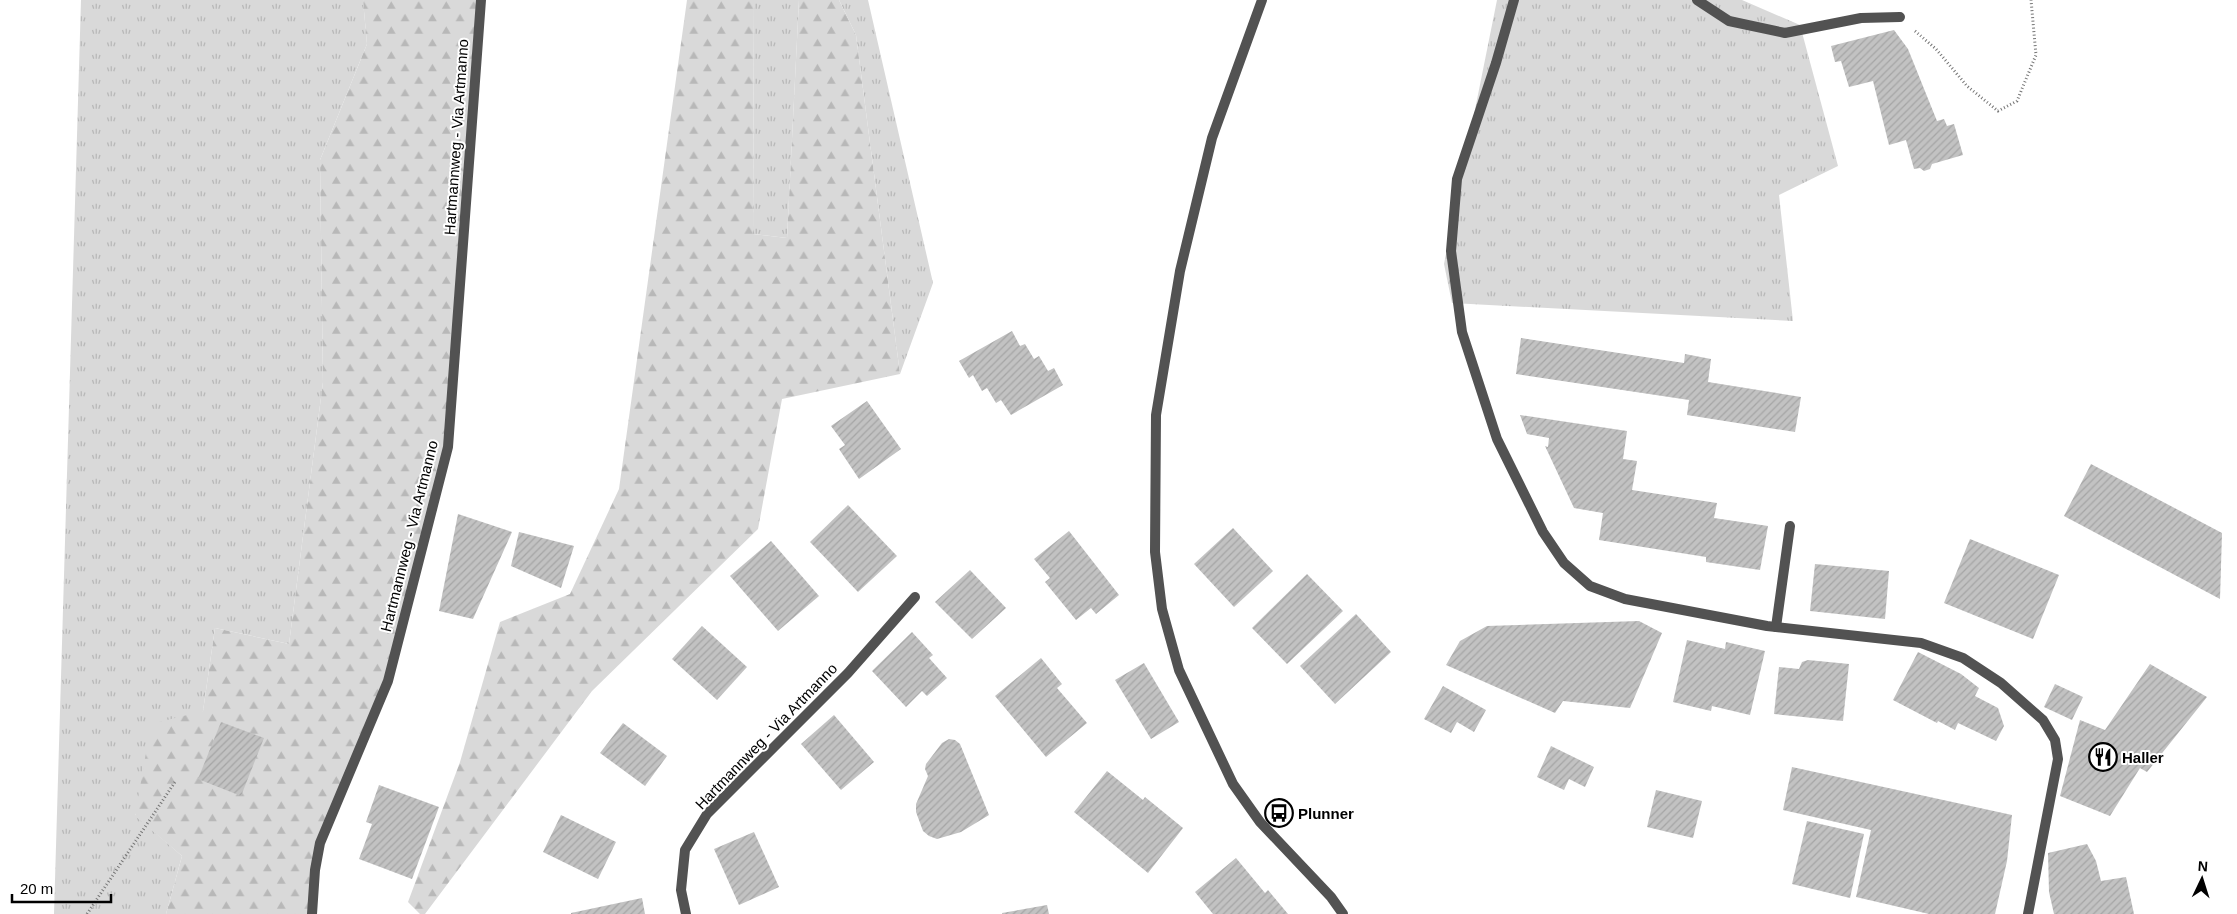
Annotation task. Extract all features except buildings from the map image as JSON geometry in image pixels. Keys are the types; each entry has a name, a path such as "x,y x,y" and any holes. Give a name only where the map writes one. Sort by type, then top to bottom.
{"street":[{"name":"Hartmannweg - Via Artmanno","path":"312,914 315,870 320,843 388,681 448,447 481,0"},
{"path":"1262,0 1212,138 1180,271 1156,415 1155,552 1162,609 1179,670 1234,784 1260,822 1331,897 1343,914"},
{"path":"1514,0 1496,63 1457,179 1451,251 1462,332 1497,439 1543,532 1564,563 1590,586 1625,599 1776,628 1921,643 1963,658 2001,683 2043,720 2055,740 2058,759 2028,914"},
{"path":"1697,0 1729,21 1785,34 1861,18 1900,17"},
{"path":"1776,628 1790,526"},
{"name":"Hartmannweg - Via Artmanno","path":"686,914 681,890 685,850 707,814 848,672 915,597"}],"path":[{"path":"1900,17 1936,49 1967,86 1998,111 2017,101 2036,55 2031,0"},
{"path":"87,914 175,782"}],"green space":[{"path":"81,0 363,0 367,44 320,160 323,382 289,644 215,628 203,711 135,815 182,856 166,914 54,914"},
{"path":"363,0 481,0 448,447 388,681 320,843 312,914 166,914 182,856 135,816 151,724 203,711 215,628 289,644 323,382 320,160 367,44"},
{"path":"687,0 754,0 753,234 787,238 799,0 839,0 856,35 900,374 782,399 758,529 592,691 425,914 420,914 408,902 460,762 500,622 570,594 619,489"},
{"path":"754,0 799,0 787,238 753,234"},
{"path":"839,0 868,0 933,283 900,374 856,35"},
{"path":"1497,0 1742,0 1800,25 1838,166 1779,195 1793,321 1452,303 1444,264"}],"place":[{"name":"Haller","path":"2103,757"},
{"name":"Plunner","path":"1279,813"}]}
